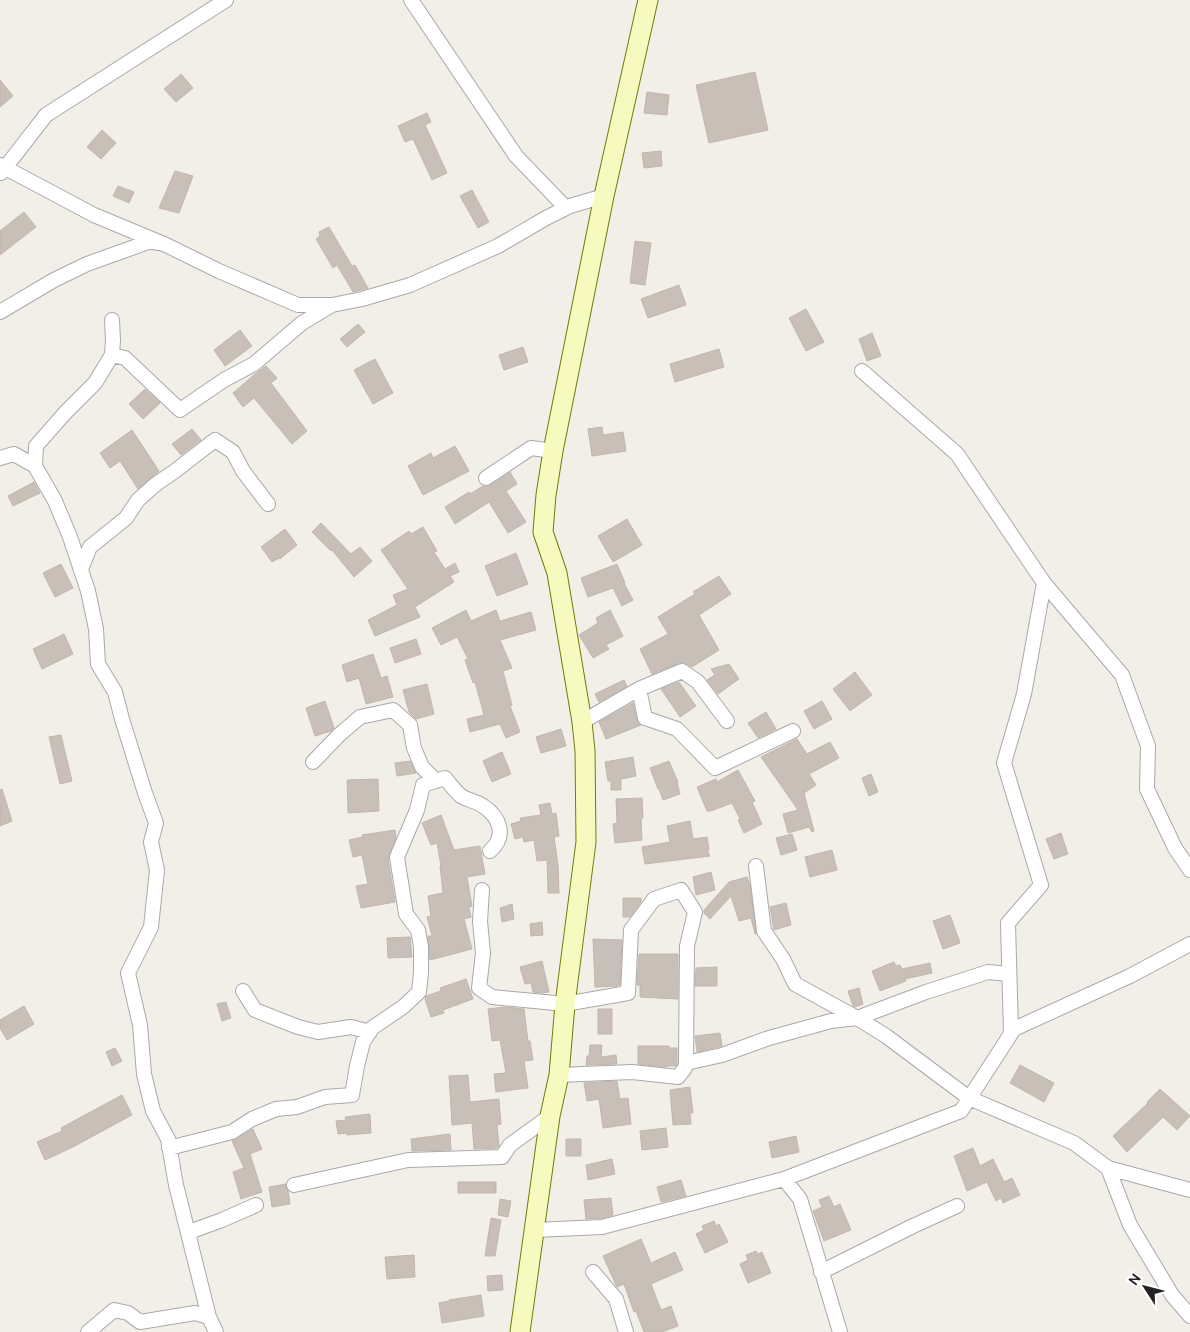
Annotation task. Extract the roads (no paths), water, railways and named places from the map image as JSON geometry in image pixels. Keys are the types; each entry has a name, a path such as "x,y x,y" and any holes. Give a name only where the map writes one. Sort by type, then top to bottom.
{"main road":[{"path":"520,1332 550,1116 559,1075 565,1004 586,842 585,751 582,722 557,573 543,532 546,495 553,451 604,196 648,0"}],"street":[{"path":"226,0 46,115 2,168 94,215 166,245 219,271 298,305 332,305 362,299 410,285 498,246 566,208 604,196"},
{"path":"417,1 516,156 566,208"},
{"path":"0,312 54,280 87,264 151,241 166,245"},
{"path":"112,355 125,358 180,410 224,380 254,364 302,323 332,305"},
{"path":"112,320 112,355 95,383 36,446 35,466 54,501 70,537 81,569 96,629 98,664 115,692 156,823 151,842 157,870 151,927 128,973 140,1025 144,1074 153,1111 168,1139 176,1185 210,1317 216,1332"},
{"path":"862,372 957,454 1044,583 1122,675 1148,746 1147,789 1175,848 1190,870"},
{"path":"81,569 90,547 126,518 138,500 156,484 215,440 233,452 243,470 268,504"},
{"path":"486,478 531,448 553,451"},
{"path":"0,458 14,454 35,466"},
{"path":"1011,1033 1008,924 1041,884 1004,763 1024,694 1044,583"},
{"path":"582,722 639,689 682,671 698,682 727,721"},
{"path":"639,689 645,718 677,729 715,768 793,731"},
{"path":"313,762 339,735 360,717 393,710 410,726 414,748 422,767 436,781"},
{"path":"169,1148 232,1132 252,1119 276,1109 297,1107 325,1097 352,1095 363,1042 372,1028 403,1008 419,992 421,947 418,930 406,914 397,857 417,810 423,786 445,778 462,796 482,806 496,817 501,832 498,844 490,851"},
{"path":"756,866 764,931 783,959 795,984 886,1036 969,1098 1074,1143 1108,1168 1190,1190"},
{"path":"482,890 480,921 483,953 479,988 492,997 565,1004 628,994 631,930 654,899 681,890 695,912 687,946 686,1063 685,1068 678,1077 632,1072 559,1075"},
{"path":"534,1230 602,1227 784,1179 961,1111 1014,1029 1130,976 1190,944"},
{"path":"686,1063 722,1056 769,1038 831,1021 857,1018 926,992 988,972 1009,974"},
{"path":"243,991 255,1010 298,1027 318,1032 351,1028 370,1032"},
{"path":"294,1185 408,1160 502,1157 510,1145 550,1116"},
{"path":"1108,1168 1130,1225 1172,1295 1190,1316"},
{"path":"784,1179 800,1199 840,1332"},
{"path":"189,1232 256,1205"},
{"path":"821,1272 957,1206"},
{"path":"593,1272 616,1299 626,1332"},
{"path":"88,1332 114,1310 128,1313 140,1322 195,1313 210,1317"}]}
